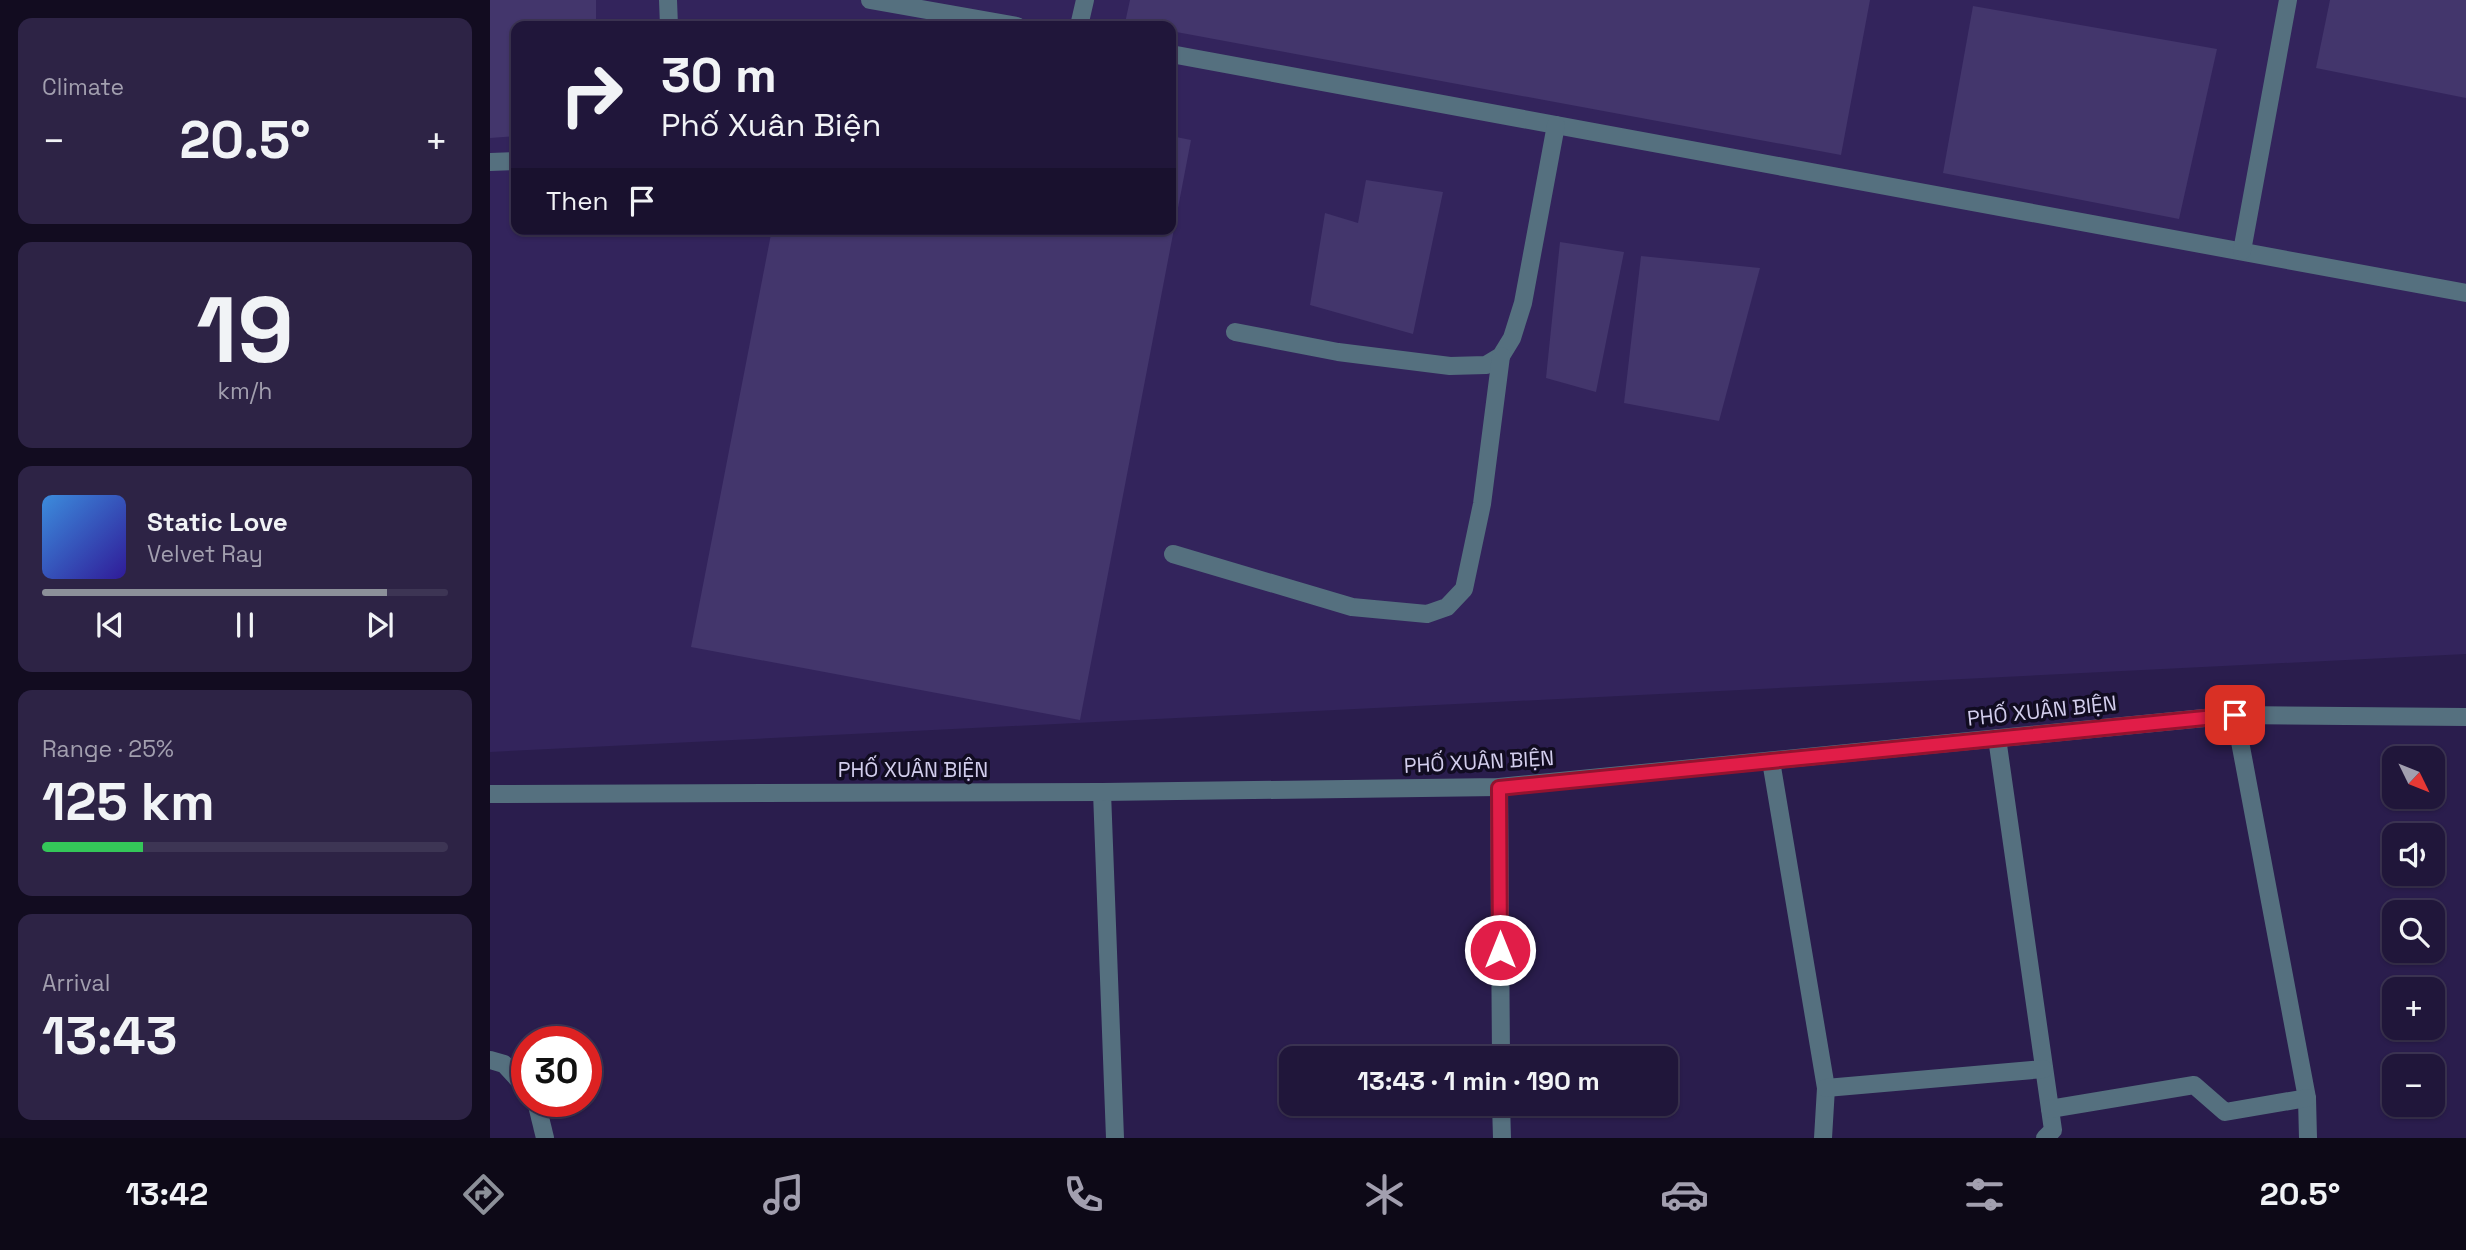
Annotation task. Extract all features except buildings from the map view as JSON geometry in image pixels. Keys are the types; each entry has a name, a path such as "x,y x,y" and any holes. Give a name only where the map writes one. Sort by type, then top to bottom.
{"street":[{"path":"668,0 669,21"},
{"path":"870,0 989,21"},
{"path":"1080,21 1084,0"},
{"path":"2242,251 2288,0"},
{"path":"1176,55 2466,293"},
{"path":"1173,554 1352,607 1427,614 1447,607 1464,589 1482,504 1501,356 1512,338 1523,303 1556,125"},
{"path":"490,162 511,162"},
{"path":"1235,332 1338,352 1450,366 1486,365 1501,356"},
{"path":"2235,715 2307,1097 2308,1138"},
{"name":"PHỐ XUÂN BIỆN","path":"490,794 1499,788 2235,715 2466,717"},
{"path":"1997,738 2053,1130 2045,1138"},
{"path":"1771,761 1826,1088 1823,1138"},
{"path":"1499,788 1501,1046"},
{"path":"1102,792 1115,1138"},
{"path":"490,1059 504,1064 511,1072"},
{"path":"1826,1088 2044,1069"},
{"path":"2050,1109 2194,1085 2225,1112 2307,1097"},
{"path":"1501,1116 1502,1138"},
{"path":"540,1117 545,1138"}],"shaded area":[{"path":"490,0 2466,0 2466,654 490,752"}],"route":[{"path":"1500,950 1499,788 2235,715"}]}
